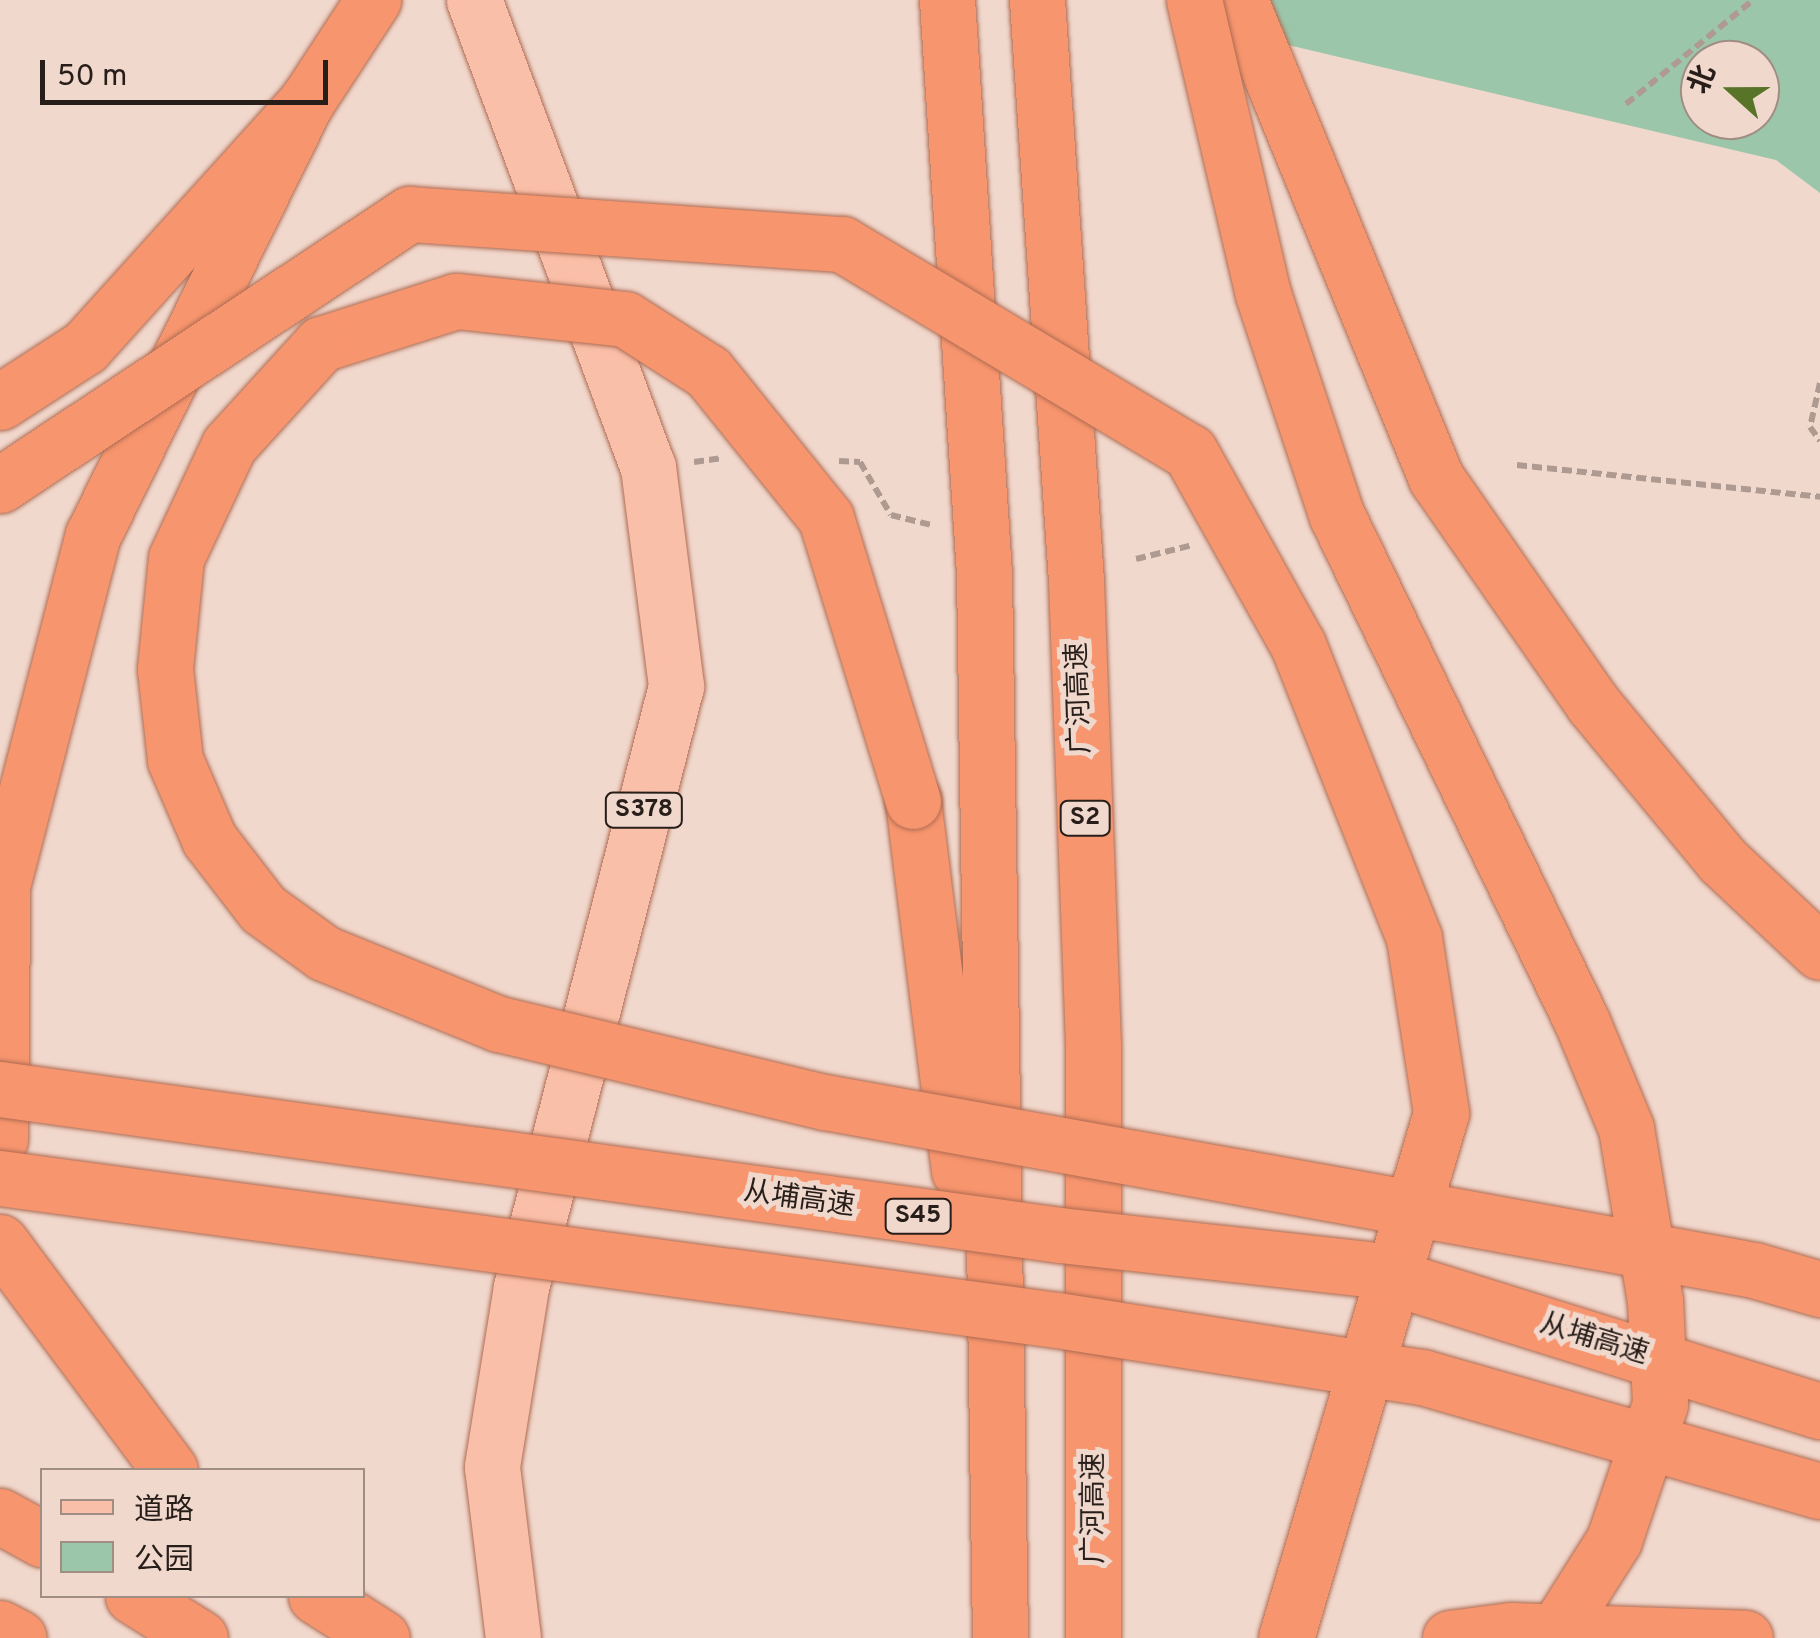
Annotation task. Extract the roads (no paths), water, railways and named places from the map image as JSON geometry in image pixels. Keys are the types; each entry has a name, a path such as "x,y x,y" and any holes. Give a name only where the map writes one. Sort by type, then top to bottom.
{"highway":[{"path":"0,1139 2,886 93,535 307,101 373,0"},
{"path":"948,0 984,573 1000,1638"},
{"name":"广河高速","path":"1037,0 1076,581 1092,1028 1093,1638"},
{"path":"1194,0 1262,294 1337,516 1582,1022 1626,1128 1655,1301 1660,1404 1614,1540 1552,1638"},
{"path":"1240,0 1436,478 1594,704 1722,860 1820,952"},
{"path":"0,402 84,347 307,101"},
{"path":"0,485 410,214 842,244 1190,452 1298,645 1414,938 1440,1113 1286,1638"},
{"path":"998,1486 957,1153 954,1134 952,1114 913,802 826,518 708,372 625,318 456,300 320,344 229,445 176,558 165,669 175,760 209,839 263,909 324,953 499,1024 825,1102 922,1120 942,1123 962,1127 981,1130 1754,1270 1820,1289"},
{"name":"从埔高速","path":"0,1089 1060,1235 1366,1269 1820,1410"},
{"path":"0,1178 1057,1320 1422,1377 1820,1491"},
{"path":"0,1242 169,1468"},
{"path":"0,1516 40,1537"},
{"path":"136,1598 200,1638"},
{"path":"319,1598 382,1638"},
{"path":"0,1628 19,1638"},
{"path":"1450,1638 1510,1630 1745,1638"}],"main road":[{"name":"S378","path":"474,0 648,467 676,686 520,1287 492,1467 513,1638"}]}
